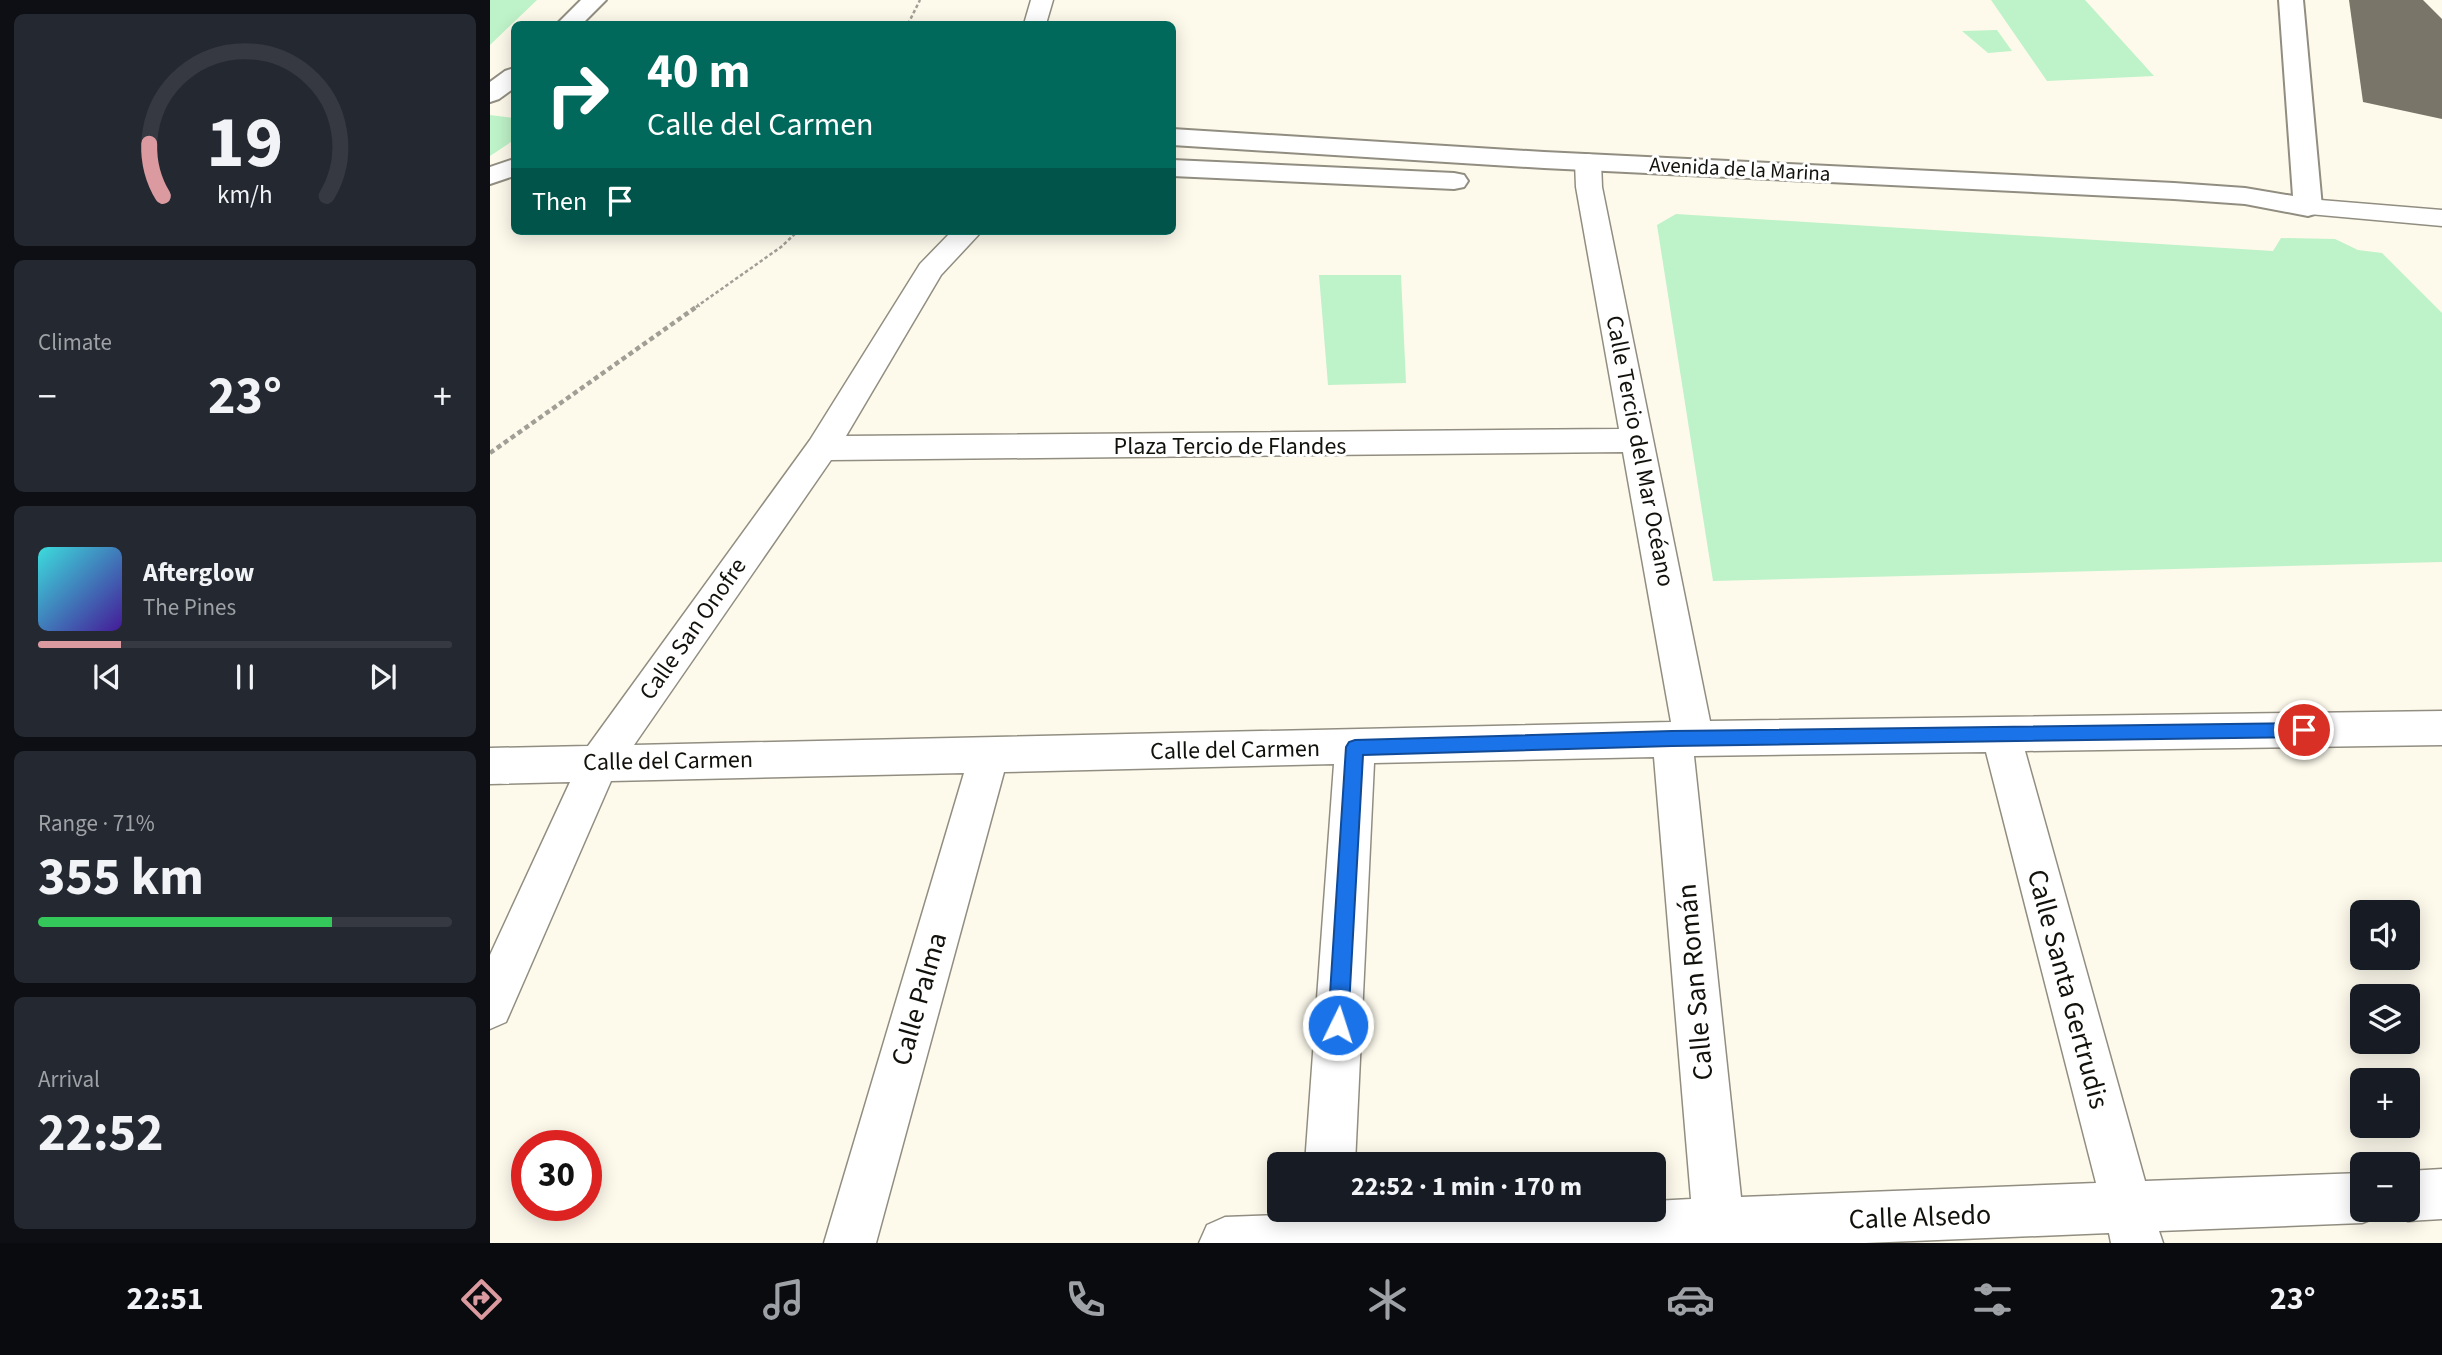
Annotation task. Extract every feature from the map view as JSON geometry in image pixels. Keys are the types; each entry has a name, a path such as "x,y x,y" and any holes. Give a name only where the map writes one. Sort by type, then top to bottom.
{"street":[{"path":"1036,21 1042,0"},
{"path":"2291,0 2308,207"},
{"path":"577,21 603,11"},
{"path":"490,94 511,78"},
{"path":"490,100 511,98"},
{"name":"Avenida de la Marina","path":"1176,137 1589,174 2206,210 2252,211 2308,207 2442,218"},
{"path":"490,176 511,168"},
{"name":"Avenida de la Marina","path":"1176,169 1480,182 1589,174"},
{"name":"Calle Tercio del Mar Océano","path":"1589,174 1638,440 1683,739"},
{"path":"930,270 941,235"},
{"path":"930,270 964,235"},
{"name":"Calle San Onofre","path":"490,1006 599,763 822,448 930,270"},
{"name":"Plaza Tercio de Flandes","path":"822,448 1551,444 1638,440"},
{"name":"Calle del Carmen","path":"490,766 1683,739 2442,728"},
{"name":"Calle Santa Gertrudis","path":"2001,735 2131,1226"},
{"name":"Calle San Román","path":"1683,739 1718,1224"},
{"path":"1331,1152 1355,747"},
{"name":"Calle Palma","path":"850,1243 989,755"},
{"path":"2420,1195 2442,1194"},
{"name":"Calle Alsedo","path":"1225,1243 1326,1224 2131,1226 2350,1199"}],"path":[{"path":"910,21 920,0"},
{"path":"490,453 781,247 794,235"}],"green space":[{"path":"490,0 537,0 515,21 511,21 511,25 490,45"},
{"path":"1991,0 2085,0 2154,76 2047,81"},
{"path":"1997,30 2012,51 1988,53 1962,31"},
{"path":"490,115 511,118 511,142 490,156"},
{"path":"1676,214 2273,251 2281,238 2335,239 2358,250 2382,253 2442,313 2442,562 1713,581 1657,225"},
{"path":"1319,275 1401,275 1406,383 1328,385"}],"building":[{"path":"2349,0 2423,0 2442,19 2442,119 2363,102"}],"route":[{"path":"1338,1025 1355,747 1672,739 2304,730"}]}
